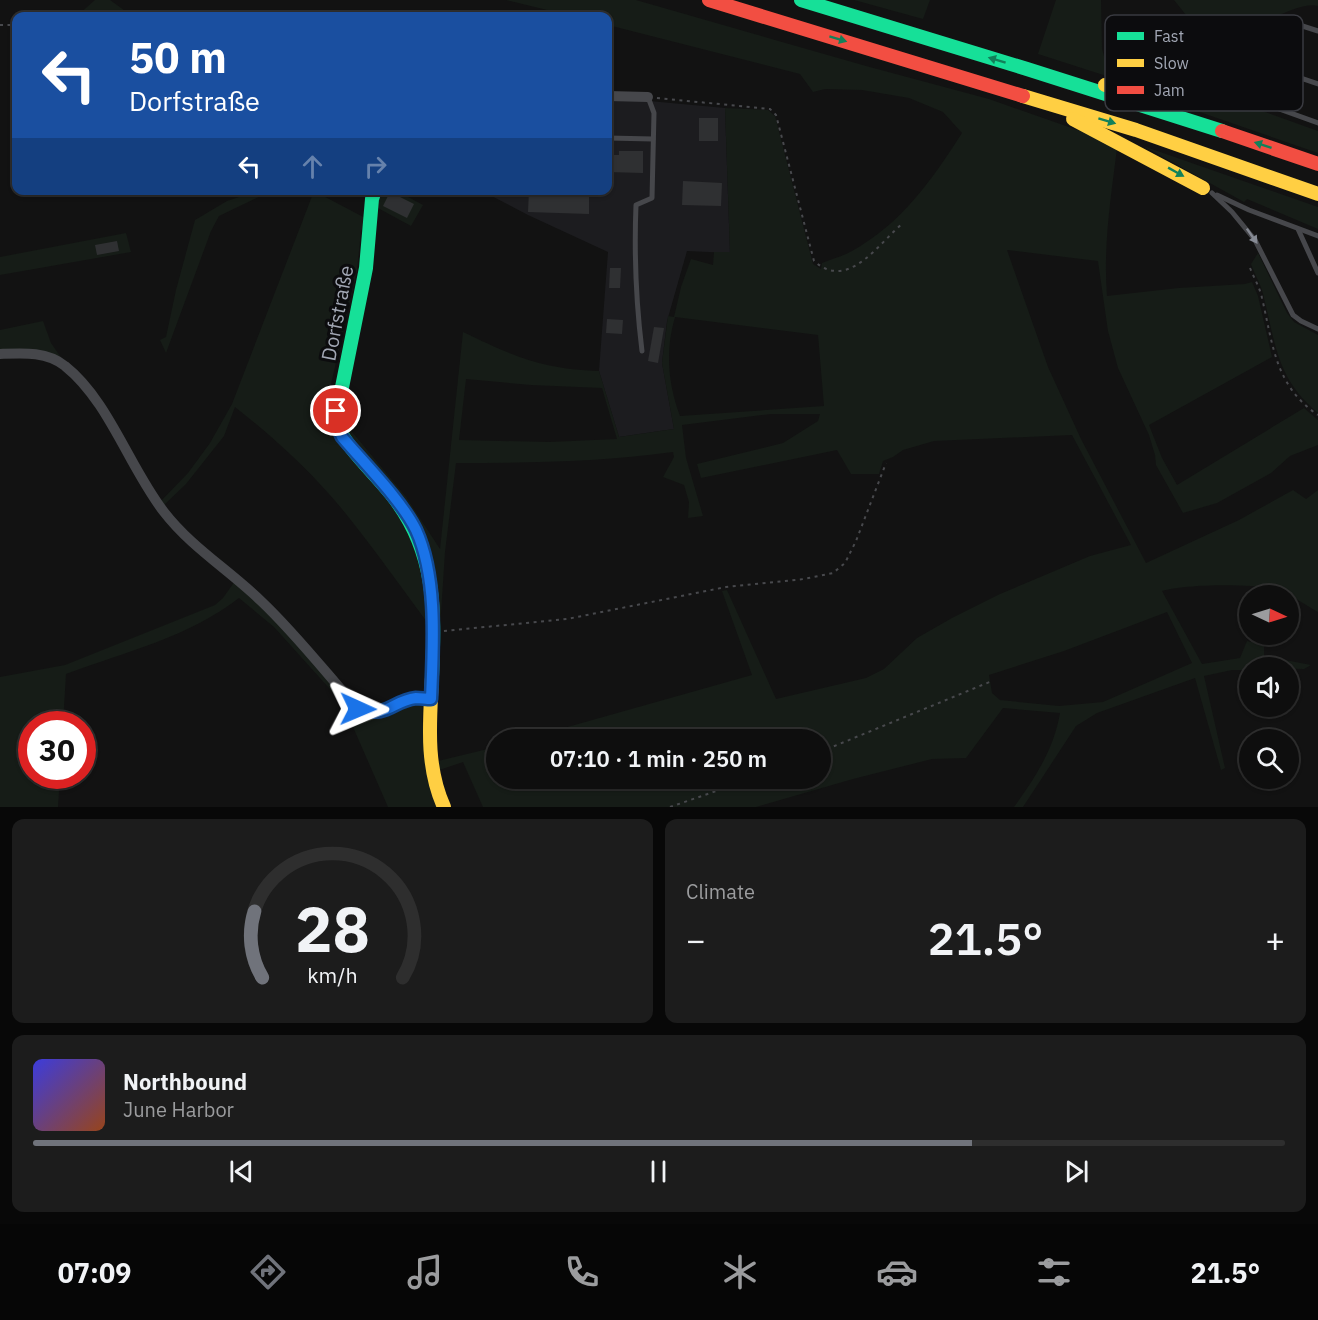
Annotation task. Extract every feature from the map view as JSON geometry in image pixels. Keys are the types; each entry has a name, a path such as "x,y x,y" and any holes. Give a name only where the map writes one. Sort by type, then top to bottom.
{"main road":[{"path":"709,0 1136,130 1318,194"},
{"path":"801,0 1105,94"},
{"path":"1027,69 1105,83"},
{"path":"1031,97 1207,190"},
{"path":"1158,111 1318,164"},
{"name":"Dorfstraße","path":"373,195 365,277 335,422 342,437 404,511 416,530 421,545 432,608 434,636 429,730 432,767 444,807"}],"street":[{"path":"612,96 648,97"},
{"path":"0,354 30,353 51,357 78,377 98,401 136,471 165,513 184,535 261,600 358,709 372,713 383,711 414,698 431,699"}],"lane":[{"path":"1303,26 1318,31"},
{"path":"1303,79 1318,84"},
{"path":"642,351 634,249 636,205 652,198 654,113 648,97"},
{"path":"1285,111 1318,123"},
{"path":"612,138 653,139"},
{"path":"1207,190 1249,210 1318,236"},
{"path":"1207,190 1232,212 1255,240 1293,315 1318,328"},
{"path":"1298,229 1318,273"}],"path":[{"path":"648,97 771,109 776,115 814,261 823,269 836,270 857,266 872,255 903,223"},
{"path":"1250,268 1262,296 1278,368 1294,394 1318,416"},
{"path":"443,631 536,624 726,587 804,579 833,573 844,563 856,541 886,463"},
{"path":"831,747 992,681"},
{"path":"670,807 722,789"}],"shaded area":[{"path":"95,0 110,0 126,12 82,12"},
{"path":"506,0 636,0 989,99 1086,133 1117,148 1107,240 1107,296 1252,282 1258,296 1272,357 1149,425 1162,458 1177,485 1304,408 1318,420 1318,445 1290,456 1271,473 1217,503 1183,513 1156,465 1149,435 1118,368 1108,331 1098,261 1007,250 1048,367 1081,439 1146,563 1239,520 1293,490 1306,499 1318,490 1318,612 1299,601 1299,585 1203,586 1162,591 1202,664 1239,658 1239,670 1204,676 1225,768 1221,770 1195,678 1097,713 1076,726 1023,807 1014,807 1043,763 1060,713 1003,708 966,758 932,759 831,785 831,729 560,729 752,675 722,591 727,590 776,699 866,678 884,669 917,638 952,618 1000,594 1090,556 1131,545 1072,435 934,441 903,450 883,461 879,474 851,474 837,450 701,478 697,464 783,443 818,421 820,414 771,414 682,425 686,458 703,516 688,518 689,502 684,485 663,477 674,457 673,452 592,460 456,463 445,552 440,629 425,543 351,443 343,421 406,497 440,549 463,332 528,360 579,370 599,371 619,437 674,429 662,363 668,316 674,317 691,259 713,265 714,252 730,252 725,108 768,110 775,116 813,264 821,269 822,263 849,253 886,228 927,184 962,133 943,112 909,98 862,90 825,89 813,92 800,74 612,26 612,12 556,12","holes":["675,317 818,335 824,406 680,416 669,367 670,342","466,379 602,388 617,439 549,442 459,440","1167,612 1192,663 1103,702 1059,706 1000,700 992,693 989,675 1064,651"]},
{"path":"854,0 930,0 923,19"},
{"path":"1056,0 1101,0 1105,76 1038,54"},
{"path":"1174,0 1318,0 1318,6 1305,6 1281,14 1186,15"},
{"path":"612,101 649,101 725,108 730,253 687,251 667,321 662,363 674,429 619,437 599,371 608,252 490,195 612,195"},
{"path":"1197,111 1263,111 1318,131 1318,153"},
{"path":"1143,146 1318,207 1318,229 1247,199 1244,202"},
{"path":"245,195 263,195 219,216 211,231 166,353 160,340 166,337 195,220 227,201"},
{"path":"312,195 322,195 367,219 361,231 357,271 323,419 412,532 421,564 430,626 324,488 281,446 235,407 224,436 186,484 163,506 160,502 188,473 210,443 232,404"},
{"path":"378,195 404,195 423,205 411,226 376,207"},
{"path":"126,233 131,252 0,275 0,257"},
{"path":"1258,253 1287,313 1294,322 1318,335 1318,413 1294,387 1280,361 1263,294 1251,264"},
{"path":"43,321 51,343 62,359 0,352 0,330"},
{"path":"235,581 259,602 355,709 420,702 423,704 422,721 442,807 388,807 346,711 329,688 274,627 239,598 220,612 178,633 66,674 64,711 18,711 18,789 59,789 58,807 0,807 0,677 65,665 215,605"},
{"path":"1245,645 1264,645 1264,657 1240,657"},
{"path":"1299,663 1311,665 1299,669"},
{"path":"486,749 486,789 818,789 756,807 483,807 463,762 439,770 438,761"}],"building":[{"path":"699,118 718,118 718,141 699,141"},
{"path":"619,151 643,151 643,173 612,172 612,155 619,155"},
{"path":"683,181 722,183 721,206 682,205"},
{"path":"388,195 396,195 414,204 407,218 383,206"},
{"path":"529,195 589,195 589,214 528,212"},
{"path":"117,241 119,251 97,255 95,245"},
{"path":"610,268 621,268 620,288 609,288"},
{"path":"607,319 623,320 622,334 606,333"},
{"path":"654,327 664,328 658,363 648,361"}],"traffic: fast":[{"path":"801,0 1105,94"},
{"path":"1159,111 1222,131"},
{"path":"373,195 366,268 335,422 353,451 391,494 406,515 425,558 432,604 432,677"}],"traffic: slow":[{"path":"1023,96 1136,130 1318,194"},
{"path":"1073,119 1203,188"},
{"path":"432,677 431,759 444,807"}],"traffic: jam":[{"path":"709,0 1023,96"},
{"path":"1222,131 1318,164"}],"route":[{"path":"336,411 335,422 342,437 404,511 416,530 426,563 432,608 434,636 431,699 414,698 383,711 372,713 358,709"}]}
